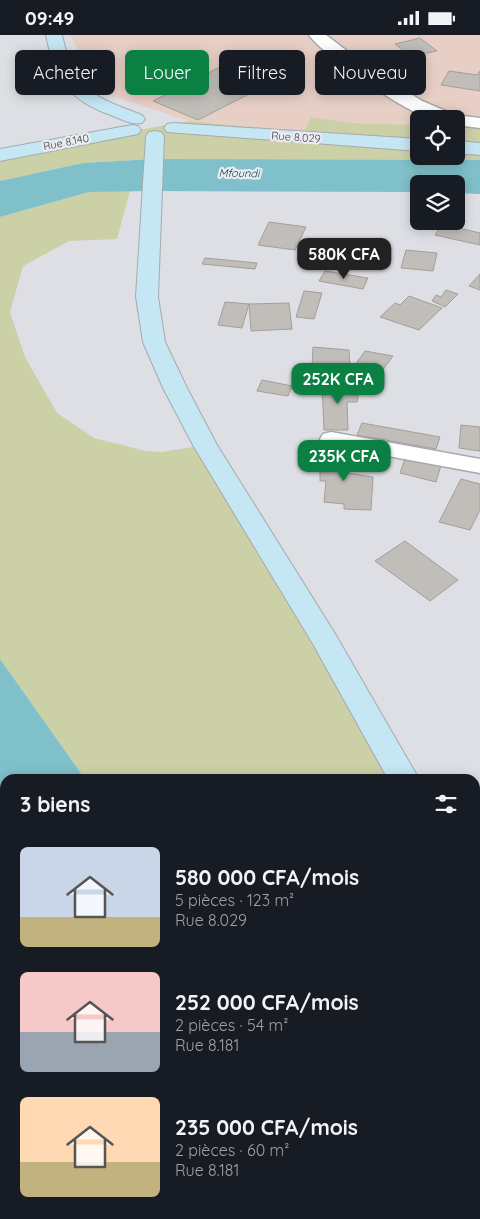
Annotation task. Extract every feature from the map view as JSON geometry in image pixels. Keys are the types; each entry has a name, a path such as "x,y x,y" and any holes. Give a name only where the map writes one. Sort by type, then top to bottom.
{"main road":[{"path":"54,35 66,71 82,94 96,102 152,122 142,135 155,135 147,297 154,343 205,445 324,639 401,774"},
{"name":"Rue 8.029","path":"152,122 410,144"},
{"name":"Rue 8.140","path":"0,155 152,122"},
{"path":"465,148 480,149"}],"street":[{"path":"317,35 350,62 414,103 429,110"},
{"path":"465,121 480,123"},
{"path":"331,439 480,466"}],"shaded area":[{"path":"70,35 480,35 480,126 465,126 465,110 410,110 410,125 352,123 311,117 304,132 189,121 108,95 115,95 115,50 78,50"}],"green space":[{"path":"311,117 352,123 410,125 410,160 155,159 83,163 0,181 0,155 189,121 304,132"},
{"path":"465,126 480,126 480,160 465,160"},
{"path":"130,191 117,239 69,241 23,266 10,312 25,357 57,413 94,438 146,451 162,452 205,445 401,774 81,774 0,659 0,217 89,192"}],"water":[{"name":"Mfoundi","path":"155,159 410,160 410,165 465,165 465,160 480,160 480,194 465,193 465,175 410,175 410,192 89,192 0,217 0,181 83,163"},
{"path":"0,659 81,774 0,774"}],"building":[{"path":"420,38 437,51 426,53 426,50 403,50 395,44"},
{"path":"219,68 219,95 247,95 198,120 153,101 165,95 209,95 209,73"},
{"path":"449,71 477,75 480,71 480,91 441,85"},
{"path":"269,222 306,227 295,250 258,245"},
{"path":"465,229 480,233 480,245 435,235 438,230"},
{"path":"406,250 437,253 433,271 401,268"},
{"path":"205,258 257,263 255,269 202,264"},
{"path":"325,271 368,278 363,289 319,281"},
{"path":"480,274 480,290 469,286"},
{"path":"446,290 458,294 445,307 432,301 436,295 441,297"},
{"path":"304,291 322,293 314,319 296,317"},
{"path":"409,296 442,308 419,330 380,317 395,303 400,305"},
{"path":"225,302 249,304 242,328 218,325"},
{"path":"289,303 292,329 251,331 249,304"},
{"path":"313,347 349,350 350,372 365,351 393,356 372,384 343,381 346,371 312,368"},
{"path":"262,380 292,386 288,396 257,391"},
{"path":"322,384 360,384 357,402 347,402 348,430 324,430"},
{"path":"362,423 440,437 436,449 357,435"},
{"path":"461,425 480,427 480,451 459,448"},
{"path":"320,447 343,447 342,472 373,477 371,510 344,509 344,504 324,502 326,481 320,481"},
{"path":"406,456 442,462 436,482 400,473"},
{"path":"461,479 480,484 480,510 470,530 439,522"},
{"path":"405,541 458,580 430,601 375,561"}]}
